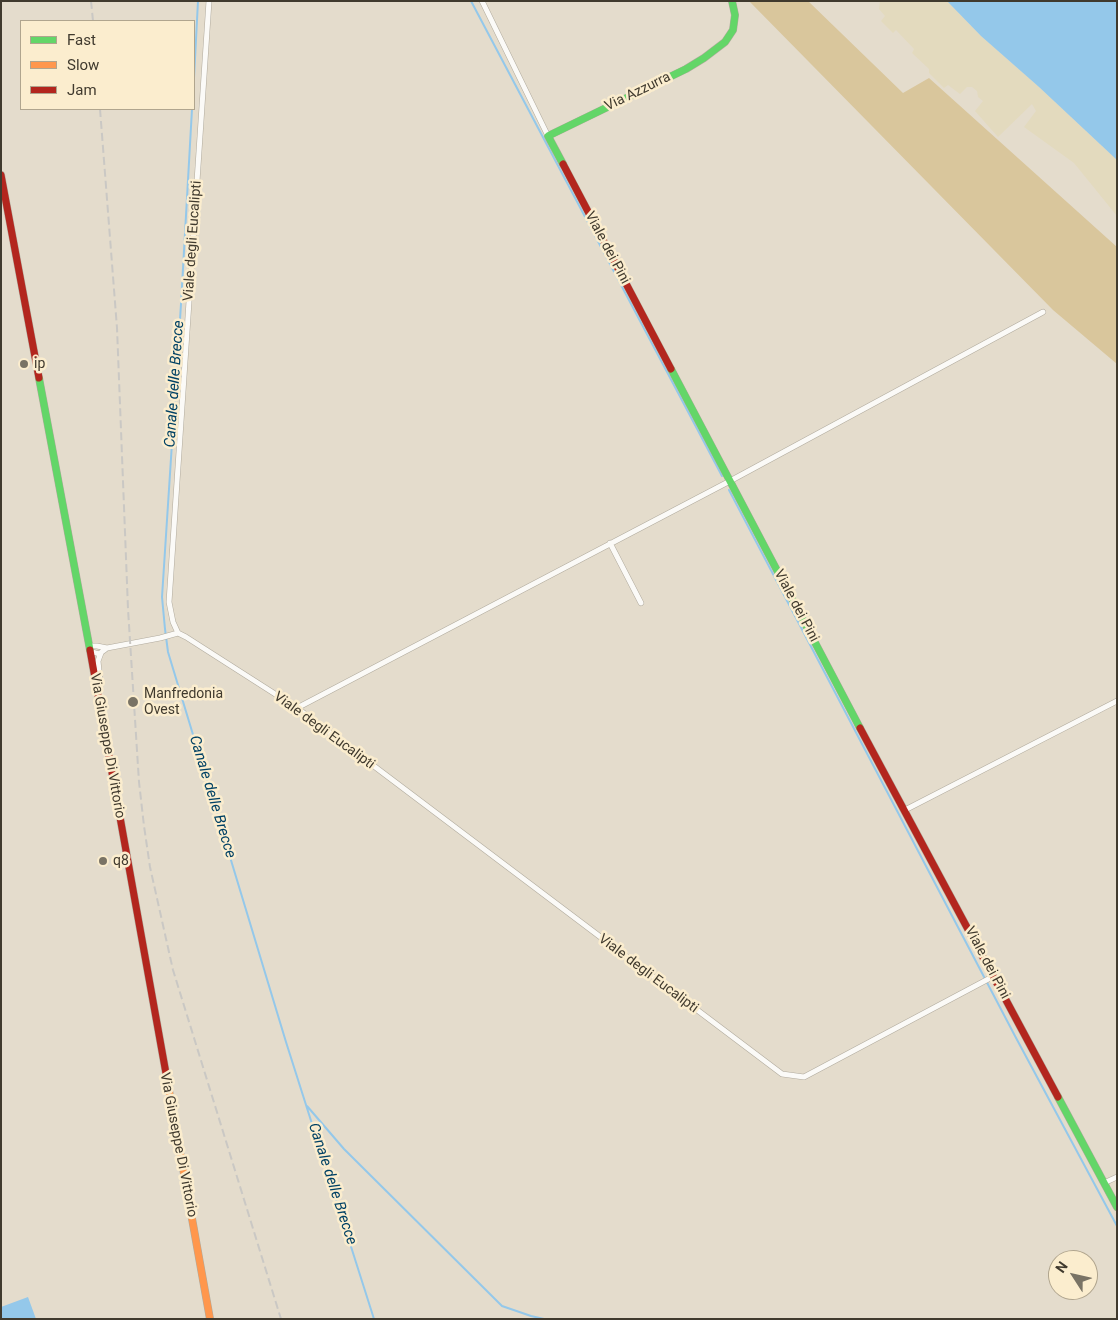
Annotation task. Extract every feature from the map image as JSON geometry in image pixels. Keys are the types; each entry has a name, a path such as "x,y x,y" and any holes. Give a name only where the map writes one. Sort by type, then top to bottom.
{"street":[{"name":"Viale degli Eucalipti","path":"209,1 169,602 175,634 186,637 297,708 782,1074 804,1077 992,977"},
{"name":"Viale dei Pini","path":"482,1 548,136 992,977 1117,1207"},
{"name":"Via Azzurra","path":"548,136 686,69 704,58 725,42 733,30 735,15 732,1"},
{"name":"Via Giuseppe Di Vittorio","path":"1,175 97,688 210,1319"},
{"path":"297,708 730,481 1043,312"},
{"path":"610,543 641,603"},
{"path":"89,648 97,646 107,648 175,634"},
{"path":"89,648 95,654 101,653"},
{"path":"97,688 100,680 98,661 101,653 107,648"},
{"path":"905,810 1117,701"},
{"path":"1104,1183 1117,1177"}],"shaded area":[{"path":"749,1 808,1 903,93 929,78 1117,247 1117,364 1053,310"}],"sand":[{"path":"880,1 947,1 981,36 1117,160 1117,216 1074,163 1024,127 1036,111 1032,104 998,137 975,111 983,101 978,97 977,91 972,87 967,87 960,94 948,85 944,88 929,73 929,69 912,53 914,49 896,30 893,33 881,21 885,16 879,9"}],"water":[{"path":"947,1 1117,1 1117,160 981,36"},
{"path":"28,1297 36,1319 1,1319 1,1307"}],"waterway":[{"name":"Canale delle Brecce","path":"195,59 198,1"},
{"path":"471,1 722,476"},
{"name":"Canale delle Brecce","path":"192,110 162,597 168,652 286,1042 374,1319"},
{"path":"729,490 1015,1036 1117,1226"},
{"path":"307,1106 344,1149 502,1306 544,1319"}],"railway":[{"path":"91,1 93,20"},
{"path":"100,110 117,328 128,609 139,782 150,867 173,970 281,1319"}],"traffic: fast":[{"path":"563,164 548,136 686,69 704,58 725,42 733,30 735,15 732,1"},
{"path":"671,369 860,728"},
{"path":"39,378 90,650"},
{"path":"1058,1097 1117,1207"}],"traffic: slow":[{"path":"167,1079 210,1319"}],"traffic: jam":[{"path":"563,164 671,369"},
{"path":"1,175 39,378"},
{"path":"90,650 167,1079"},
{"path":"860,728 1058,1097"}],"place":[{"name":"ip","path":"24,364"},
{"name":"Manfredonia Ovest","path":"133,702"},
{"name":"q8","path":"103,861"}]}
